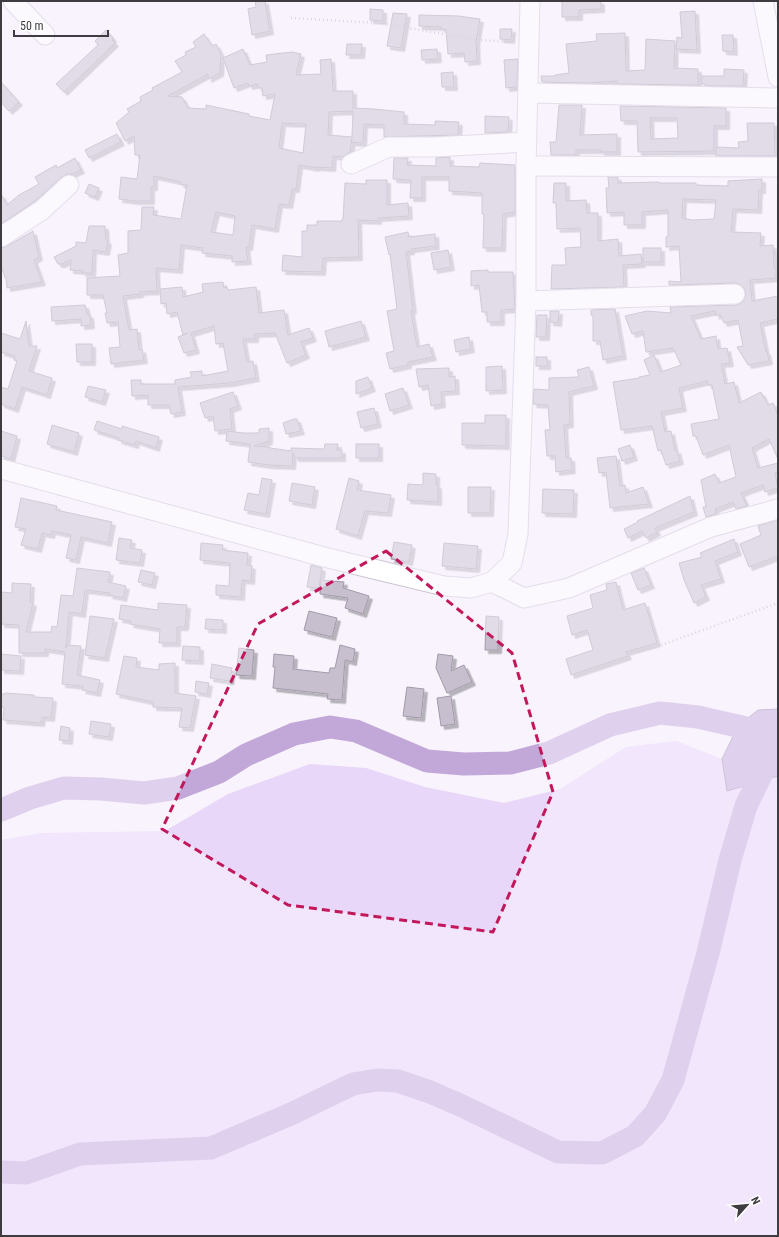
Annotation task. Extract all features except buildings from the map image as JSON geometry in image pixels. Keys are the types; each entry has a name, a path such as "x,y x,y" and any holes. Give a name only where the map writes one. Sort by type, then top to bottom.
{"street":[{"path":"13,1 45,35"},
{"path":"1,470 324,558 410,579 444,586 471,588 492,582 512,563 518,534 526,301 526,166 530,1"},
{"path":"763,1 778,77"},
{"path":"528,93 778,98"},
{"path":"351,164 389,147 433,147 527,142"},
{"path":"526,166 778,167"},
{"path":"1,237 42,210 69,185"},
{"path":"526,301 735,294"},
{"path":"492,582 524,598 569,588 711,527 778,509"}],"path":[{"path":"291,18 379,23 479,40 529,42"},
{"path":"650,649 778,604"}],"highlighted area":[{"path":"386,551 512,653 553,792 493,932 288,905 162,829 258,624"}],"shaded area":[{"path":"778,709 778,776 727,791 722,759 738,726 758,710"},
{"path":"676,741 722,759 727,791 778,776 778,1236 1,1236 1,840 42,833 165,831 228,794 310,764 366,768 425,787 504,803 560,789 626,747"}],"waterway":[{"path":"1,810 30,798 64,788 101,789 144,793 178,788 219,772 246,755 294,734 330,727 356,731 427,761 464,764 510,763 549,753 610,725 660,713 698,717 768,733"},
{"path":"1,1172 26,1173 80,1154 211,1148 293,1113 353,1084 377,1080 398,1081 430,1092 558,1152 602,1153 635,1136 655,1114 673,1080 708,953 730,860 746,806 778,740"}]}
